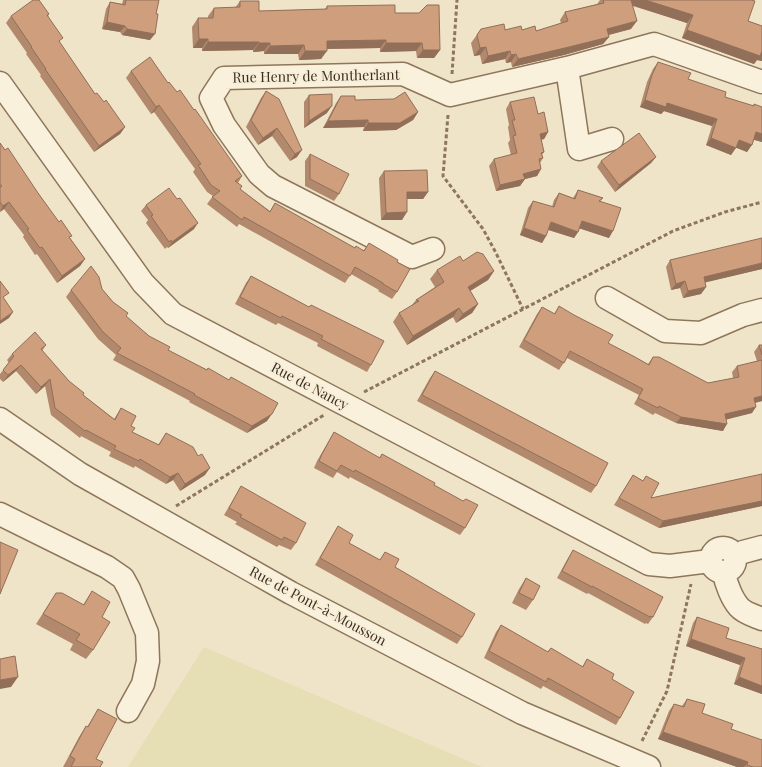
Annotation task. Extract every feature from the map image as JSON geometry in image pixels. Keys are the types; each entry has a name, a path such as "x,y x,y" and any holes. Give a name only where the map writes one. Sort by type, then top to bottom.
{"street":[{"path":"450,96 567,68 654,44 762,82"},
{"path":"567,68 579,149 612,139"},
{"name":"Rue Henry de Montherlant","path":"433,249 412,257 273,186 259,174 224,125 211,98 224,78 403,74 450,96"},
{"name":"Rue de Nancy","path":"0,83 143,283 173,314 649,564 670,566 723,563 743,552 762,547"},
{"path":"607,298 665,331 701,333 743,315 762,310"},
{"name":"Rue de Pont-à-Mousson","path":"0,419 80,474 291,593 522,713 640,764"},
{"path":"0,514 99,563 123,578 147,634 148,661 143,684 128,711"},
{"path":"723,563 725,578 732,596 740,609 762,619"}],"path":[{"path":"457,0 443,176 483,229 523,309"},
{"path":"156,518 342,404 523,309 673,231 726,212 762,202"},
{"path":"640,764 667,691 691,583 683,565"}],"shaded area":[{"path":"204,647 482,767 128,767"}],"building":[{"path":"33,0 39,0 49,14 47,15 63,38 59,41 95,94 97,93 104,102 106,100 125,127 99,146 45,69 11,16"},
{"path":"126,0 159,0 155,34 127,29 125,26 107,22 110,2 125,5"},
{"path":"603,0 631,0 637,21 607,29 609,37 518,59 516,54 511,55 510,51 488,56 486,47 480,48 477,35 481,29 504,24 505,30 521,26 522,30 535,26 536,31 568,21 565,12 604,3"},
{"path":"645,0 755,1 748,21 762,26 762,51 760,56 687,30 693,15"},
{"path":"240,1 259,1 259,11 327,9 327,6 395,5 395,13 419,13 427,5 439,5 440,50 423,50 422,43 386,43 386,40 327,41 327,51 305,51 304,45 270,46 270,43 208,42 208,39 199,39 198,18 213,18 214,8 240,7"},
{"path":"150,57 168,83 177,92 180,90 195,109 242,176 235,181 242,186 240,189 270,212 275,203 355,248 356,246 364,251 369,243 398,260 397,262 410,269 397,292 355,267 350,276 244,217 242,220 212,197 220,191 211,185 198,165 201,164 180,134 159,105 156,107 131,71"},
{"path":"658,62 691,73 688,79 726,92 725,97 762,107 762,134 756,132 752,145 739,140 736,148 711,138 717,119 667,103 666,107 645,100"},
{"path":"266,91 279,99 302,150 295,154 277,128 263,138 251,120"},
{"path":"405,92 418,112 400,123 368,123 368,120 328,121 341,96 355,96 355,100 394,99"},
{"path":"332,94 332,106 309,121 309,95"},
{"path":"534,97 538,114 544,112 548,132 540,134 544,152 541,153 543,158 539,159 541,169 523,174 525,179 500,185 494,159 517,153 513,136 516,135 512,120 515,120 510,102"},
{"path":"639,133 656,157 619,185 601,161"},
{"path":"0,143 5,150 8,148 59,222 61,220 72,236 69,237 85,259 62,276 42,247 40,248 27,230 29,229 9,202 3,206 0,202 0,187 2,186 0,184"},
{"path":"310,154 349,174 339,194 310,179"},
{"path":"427,170 428,192 407,192 407,212 386,213 384,171"},
{"path":"169,188 177,199 180,198 198,223 172,242 171,240 169,242 151,216 153,215 146,205"},
{"path":"578,190 603,198 599,201 621,208 613,231 582,221 578,232 551,222 546,236 524,228 533,201 554,207 559,193 575,199"},
{"path":"762,238 762,263 704,277 706,287 688,291 685,281 676,284 670,260"},
{"path":"477,252 483,254 494,271 468,287 478,304 463,314 459,308 413,336 399,313 444,282 437,270 460,256 463,261"},
{"path":"91,266 99,277 102,289 113,302 128,313 126,316 149,336 170,347 168,350 207,370 208,368 229,380 231,377 278,403 272,414 252,426 117,353 121,348 103,332 71,290"},
{"path":"251,276 309,307 311,305 384,341 371,365 321,339 323,336 282,316 281,318 240,297"},
{"path":"0,281 9,293 3,297 13,312 0,321"},
{"path":"559,306 613,335 608,343 649,365 653,357 659,357 708,383 739,377 737,366 762,360 762,396 754,398 756,407 725,414 727,424 681,417 659,406 658,408 638,398 643,389 570,351 564,363 524,340 542,307 555,314"},
{"path":"35,332 46,345 41,349 69,381 84,393 83,395 115,420 121,408 136,416 131,426 135,428 132,432 159,445 166,433 193,447 198,456 202,454 210,468 185,484 178,473 170,477 140,459 139,461 114,449 116,446 85,431 55,408 50,379 41,387 21,365 8,375 3,370 14,356 12,354"},
{"path":"435,371 608,463 596,486 422,395"},
{"path":"334,432 380,458 382,454 435,483 434,485 463,501 466,499 478,505 465,528 355,470 354,472 341,465 337,471 319,461"},
{"path":"762,474 762,501 663,521 619,498 633,475 643,481 646,476 659,483 651,498"},
{"path":"241,486 306,523 296,543 284,537 282,540 240,517 242,515 229,508"},
{"path":"338,526 353,535 349,543 380,560 385,552 399,559 395,567 475,614 462,637 320,558"},
{"path":"0,542 18,550 0,594"},
{"path":"573,550 663,597 653,617 562,571"},
{"path":"526,578 540,586 533,600 519,593"},
{"path":"92,591 110,602 102,617 110,622 93,650 76,640 80,634 43,614 56,593 62,593 84,605"},
{"path":"697,617 729,628 726,638 762,649 762,686 739,677 745,658 691,639"},
{"path":"501,625 548,652 551,648 583,667 587,659 614,674 612,679 634,692 620,718 548,678 546,682 489,651"},
{"path":"15,656 18,677 0,680 0,659"},
{"path":"687,699 705,704 702,713 733,724 731,729 762,740 762,767 747,765 748,762 663,732 674,704 684,707"},
{"path":"98,709 117,719 96,759 103,762 100,767 71,767 75,759 70,756 86,726 88,727"}]}
